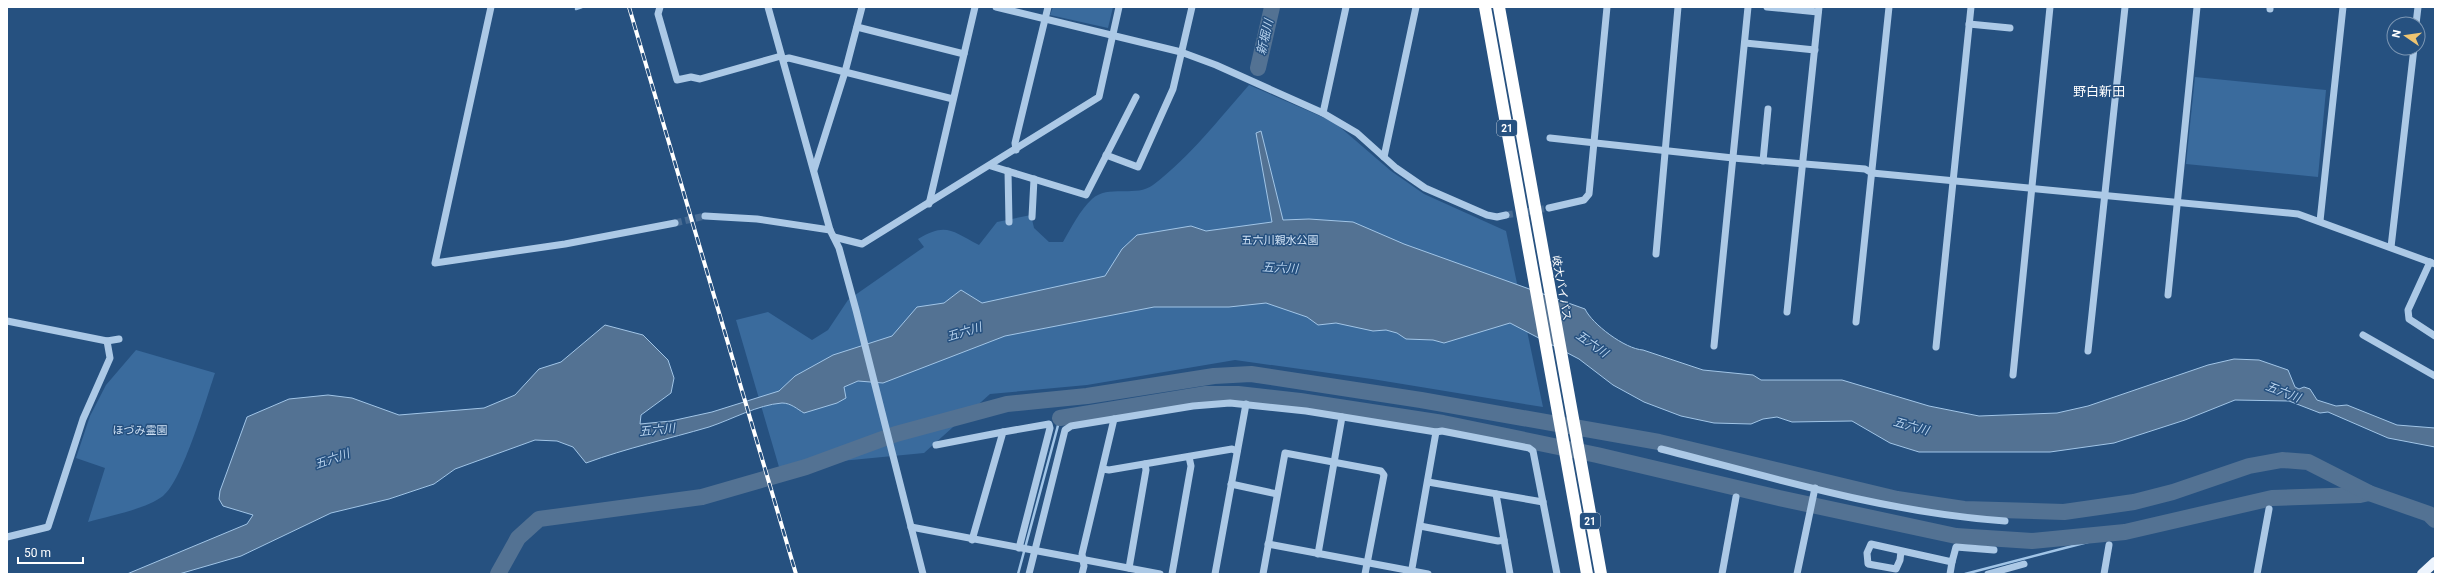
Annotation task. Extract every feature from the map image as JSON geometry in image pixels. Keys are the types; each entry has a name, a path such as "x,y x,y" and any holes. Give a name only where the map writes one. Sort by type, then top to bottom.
{"highway":[{"name":"岐大バイパス","path":"1485,7 1529,249 1574,468 1601,574"},
{"name":"岐大バイパス","path":"1499,7 1542,249 1574,468 1587,574"}],"main road":[{"path":"2422,574 2435,562"}],"street":[{"path":"491,7 434,263 565,244 675,224"},
{"path":"660,7 658,14 677,80 691,77 700,79 782,58 789,58 953,99"},
{"path":"768,7 830,230 834,237 856,310 923,574"},
{"path":"814,170 845,72 862,7"},
{"path":"929,204 975,7"},
{"path":"996,7 1181,52 1216,65 1323,113 1357,132 1384,158 1425,188 1440,196 1497,218 1506,215"},
{"path":"1016,150 1015,143 1048,7"},
{"path":"834,237 862,244 991,166 1099,97 1119,7"},
{"path":"1106,155 1138,167 1173,89 1192,7"},
{"path":"1323,113 1346,7"},
{"path":"1384,158 1416,7"},
{"path":"1549,208 1584,200 1589,194 1592,142 1607,7"},
{"path":"1656,254 1664,150 1678,7"},
{"path":"1714,346 1748,7"},
{"path":"1767,7 1818,9 1804,165 1786,312"},
{"path":"1856,322 1889,7"},
{"path":"1936,347 1971,7"},
{"path":"2013,375 2050,7"},
{"path":"2088,351 2106,196 2125,7"},
{"path":"2168,295 2197,7"},
{"path":"2320,221 2343,7"},
{"path":"1969,24 2010,28"},
{"path":"857,27 964,54"},
{"path":"1744,43 1814,50"},
{"path":"2392,248 2413,56"},
{"path":"991,166 1086,195 1136,97"},
{"path":"1763,161 1768,109"},
{"path":"1550,138 1763,161 1865,169 1872,173 2298,214 2433,263 2408,310 2409,319 2435,336"},
{"path":"1008,171 1009,222"},
{"path":"1032,217 1034,179"},
{"path":"705,216 757,219 830,230"},
{"path":"7,321 107,340 119,339"},
{"path":"2363,335 2435,376"},
{"path":"7,538 48,527 83,419 110,358 107,340"},
{"path":"1216,574 1246,404"},
{"path":"1029,574 1065,430 1071,426 1200,405 1246,404 1436,432 1442,431 1529,448 1533,451 1557,574"},
{"path":"1318,554 1342,417"},
{"path":"1082,574 1082,554 1114,419"},
{"path":"936,445 1049,424 1050,428 1019,548"},
{"path":"972,540 1002,432"},
{"path":"1412,572 1436,432"},
{"path":"1103,469 1109,470 1232,449 1238,451"},
{"path":"1661,449 1815,488 1929,514 2005,521"},
{"path":"1263,574 1285,453 1381,471 1384,475 1365,574"},
{"path":"1172,574 1191,466 1189,456"},
{"path":"1129,568 1146,470 1145,464"},
{"path":"1428,482 1543,502"},
{"path":"1231,484 1277,494"},
{"path":"1797,574 1815,488"},
{"path":"1496,494 1510,574"},
{"path":"1722,574 1736,497"},
{"path":"2257,574 2269,509"},
{"path":"1420,526 1498,541 1504,540"},
{"path":"911,527 1035,552 1160,574"},
{"path":"1268,544 1428,574"},
{"path":"1901,551 1900,560 1896,569 1868,564 1867,553 1871,544 1952,562"},
{"path":"2104,574 2108,545"},
{"path":"1950,572 1956,547 1994,550"},
{"path":"1988,574 1999,573 2024,564"}],"green space":[{"path":"1053,7 1113,7 1108,28 1050,15"},
{"path":"2195,77 2326,90 2318,177 2186,164"},
{"name":"五六川親水公園","path":"1249,85 1334,122 1391,171 1424,194 1506,231 1543,407 1372,379 1235,360 1087,385 990,394 924,453 779,467 736,320 768,312 812,340 828,330 848,300 924,247 918,239 936,231 949,230 979,245 997,222 1031,215 1034,228 1049,242 1063,242 1084,208 1098,195 1114,191 1138,191 1146,189 1167,174 1204,137"},
{"name":"ほづみ霊園","path":"136,350 215,373 186,457 171,487 163,496 147,505 88,522 105,468 76,458 90,416 106,385"}],"water":[{"path":"1261,131 1283,220 1309,219 1353,222 1404,244 1585,309 1594,322 1619,341 1636,349 1703,370 1753,375 1761,380 1842,380 1929,406 1979,416 2057,413 2088,406 2208,365 2234,359 2259,360 2288,370 2295,387 2299,389 2304,387 2310,389 2317,400 2336,406 2347,405 2397,425 2435,428 2435,447 2388,438 2328,412 2320,413 2289,401 2235,400 2185,420 2114,443 2050,452 1919,452 1890,443 1852,421 1792,422 1777,417 1763,419 1751,424 1714,423 1681,416 1644,402 1613,385 1579,359 1510,323 1444,343 1433,340 1406,339 1397,333 1386,330 1373,331 1336,323 1318,325 1307,317 1266,303 1229,307 1154,307 1005,336 883,383 858,381 844,387 846,398 837,403 804,413 785,403 763,406 709,427 632,448 586,463 573,447 557,441 535,440 455,469 434,484 389,499 331,513 241,556 179,574 127,574 247,524 253,515 223,506 219,499 220,491 247,417 289,399 328,395 352,398 399,415 484,408 515,395 539,369 561,362 605,325 643,335 668,360 674,378 671,393 641,415 640,424 671,421 712,412 779,391 795,376 833,355 892,336 917,307 944,303 961,290 982,303 1105,276 1122,249 1137,235 1191,226 1206,231 1272,222 1256,133"}],"waterway":[{"path":"576,9 582,7"},
{"name":"新堀川","path":"1258,68 1272,7"},
{"name":"五六川","path":"498,574 518,538 539,519 702,497 806,467 896,434 1007,404 1087,396 1214,376 1251,374 1421,400 1659,442 1897,499 1964,509 2064,512 2134,502 2173,492 2249,466 2282,460 2308,462 2369,493 2429,514 2435,520"},
{"path":"1060,418 1206,394 1238,394 1300,401 1443,423 1597,455 1779,498 1956,536 2032,541 2125,532 2272,498 2360,495 2369,493"},
{"path":"1018,574 1060,418"},
{"path":"1965,574 2088,542 2088,536"}],"tunnel":[{"path":"1506,215 1549,208"},
{"path":"675,223 705,216"}],"railway":[{"path":"629,7 796,574"}],"district":[{"name":"野白新田","path":"2099,91"}]}
